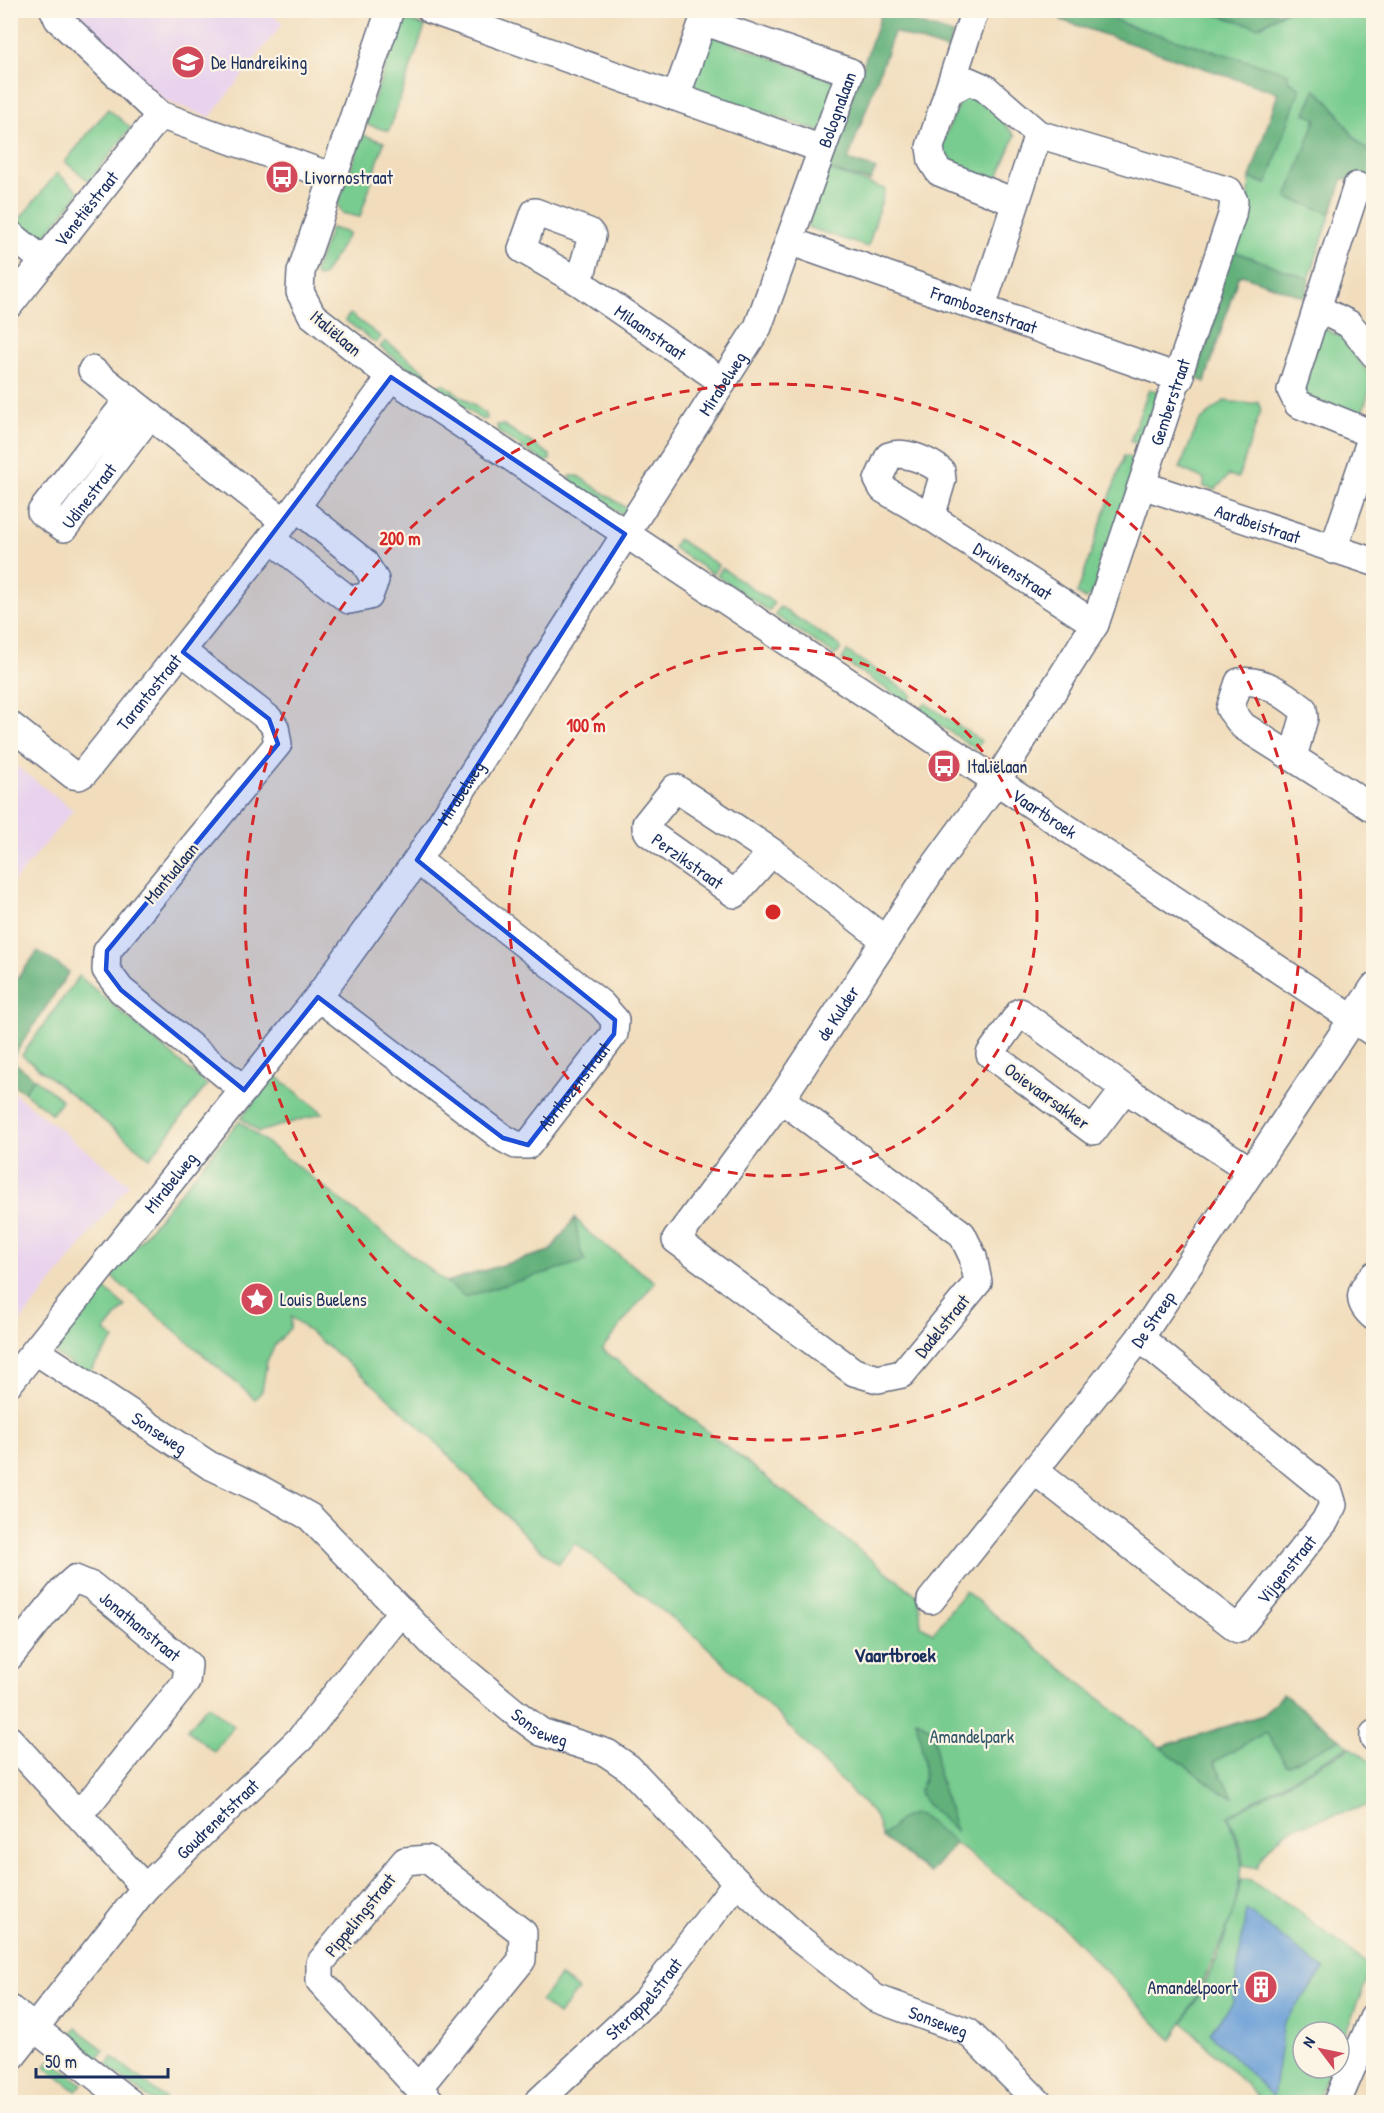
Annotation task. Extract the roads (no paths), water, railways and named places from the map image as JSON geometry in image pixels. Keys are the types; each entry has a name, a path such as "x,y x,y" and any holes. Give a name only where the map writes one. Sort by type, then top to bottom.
{"street":[{"path":"54,10 58,19 160,115 333,177"},
{"name":"Italiëlaan","path":"390,10 301,272 300,292 312,315 391,377 625,534"},
{"name":"Bolognalaan","path":"431,10 822,149 850,72 705,16 676,97"},
{"path":"975,10 950,92 930,147 932,162 939,172 1014,202"},
{"name":"Gemberstraat","path":"950,92 969,81 985,88 1038,134 1229,192 1234,201 1232,215 1180,378 1095,624 996,782"},
{"name":"Venetiëstraat","path":"10,304 160,115"},
{"path":"982,307 1014,202 1038,134"},
{"name":"Mirabelweg","path":"10,1382 318,997 417,860 758,327 822,149"},
{"path":"1333,549 1373,432 1298,404 1291,390 1357,186"},
{"path":"10,234 45,261"},
{"name":"Frambozenstraat","path":"789,241 1180,378"},
{"name":"Milaanstraat","path":"579,282 723,382"},
{"path":"1317,308 1349,324 1374,354"},
{"path":"92,370 284,523"},
{"name":"Tarantostraat","path":"10,725 73,775 79,776 84,773 284,523 391,377"},
{"name":"Udinestraat","path":"129,399 41,512 64,528 150,415"},
{"name":"Aardbeistraat","path":"1142,485 1374,562"},
{"name":"Druivenstraat","path":"931,517 1095,624"},
{"name":"Vaartbroek","path":"625,534 1363,1026"},
{"name":"Mantualaan","path":"183,652 269,720 275,727 278,744 107,951 106,970 121,990 244,1090"},
{"path":"1293,757 1374,809"},
{"name":"de Kulder","path":"676,1240 781,1099 930,872 996,782"},
{"path":"772,852 885,940"},
{"name":"Abrikozenstraat","path":"318,997 503,1138 516,1145 528,1144 614,1034 615,1020 601,1004 417,860"},
{"name":"De Streep","path":"931,1600 1140,1338 1250,1170 1363,1026 1374,987"},
{"name":"Ooievaarsakker","path":"1125,1089 1093,1131 990,1054 1020,1012 1125,1089 1250,1170"},
{"name":"Dadelstraat","path":"676,1240 854,1372 878,1379 902,1374 978,1282 973,1257 962,1234 781,1099"},
{"path":"1374,1275 1364,1287 1360,1299 1363,1308 1374,1317"},
{"name":"Vijgenstraat","path":"1035,1471 1238,1629 1325,1521 1333,1505 1329,1492 1140,1338"},
{"name":"Sonseweg","path":"36,1351 209,1465 270,1494 310,1517 439,1650 540,1732 607,1753 629,1768 737,1882 797,1937 875,1998 968,2032 1038,2103"},
{"name":"Jonathanstraat","path":"10,1656 75,1579 92,1586 188,1665 186,1682 90,1802 75,1812"},
{"name":"Goudrenetstraat","path":"10,2059 145,1888 301,1738 402,1611"},
{"path":"10,1740 145,1888"},
{"name":"Pippelingstraat","path":"427,1859 523,1933 523,1942 522,1960 424,2095 320,1981 320,1964 405,1861 427,1859"},
{"name":"Sterappelstraat","path":"538,2103 646,2001 737,1882"},
{"path":"10,2009 129,2103"},
{"path":"1337,2103 1374,2016"}],"water":[{"path":"1246,1910 1324,1970 1284,2022 1273,2097 1210,2033 1233,2003"}],"place":[{"name":"De Handreiking","path":"188,62"},
{"name":"Livornostraat","path":"282,177"},
{"name":"Italiëlaan","path":"944,766"},
{"name":"Louis Buelens","path":"257,1299"},
{"name":"Amandelpoort","path":"1261,1987"}],"district":[{"name":"Vaartbroek","path":"895,1654"}],"park label":[{"name":"Amandelpark","path":"972,1736"}]}
